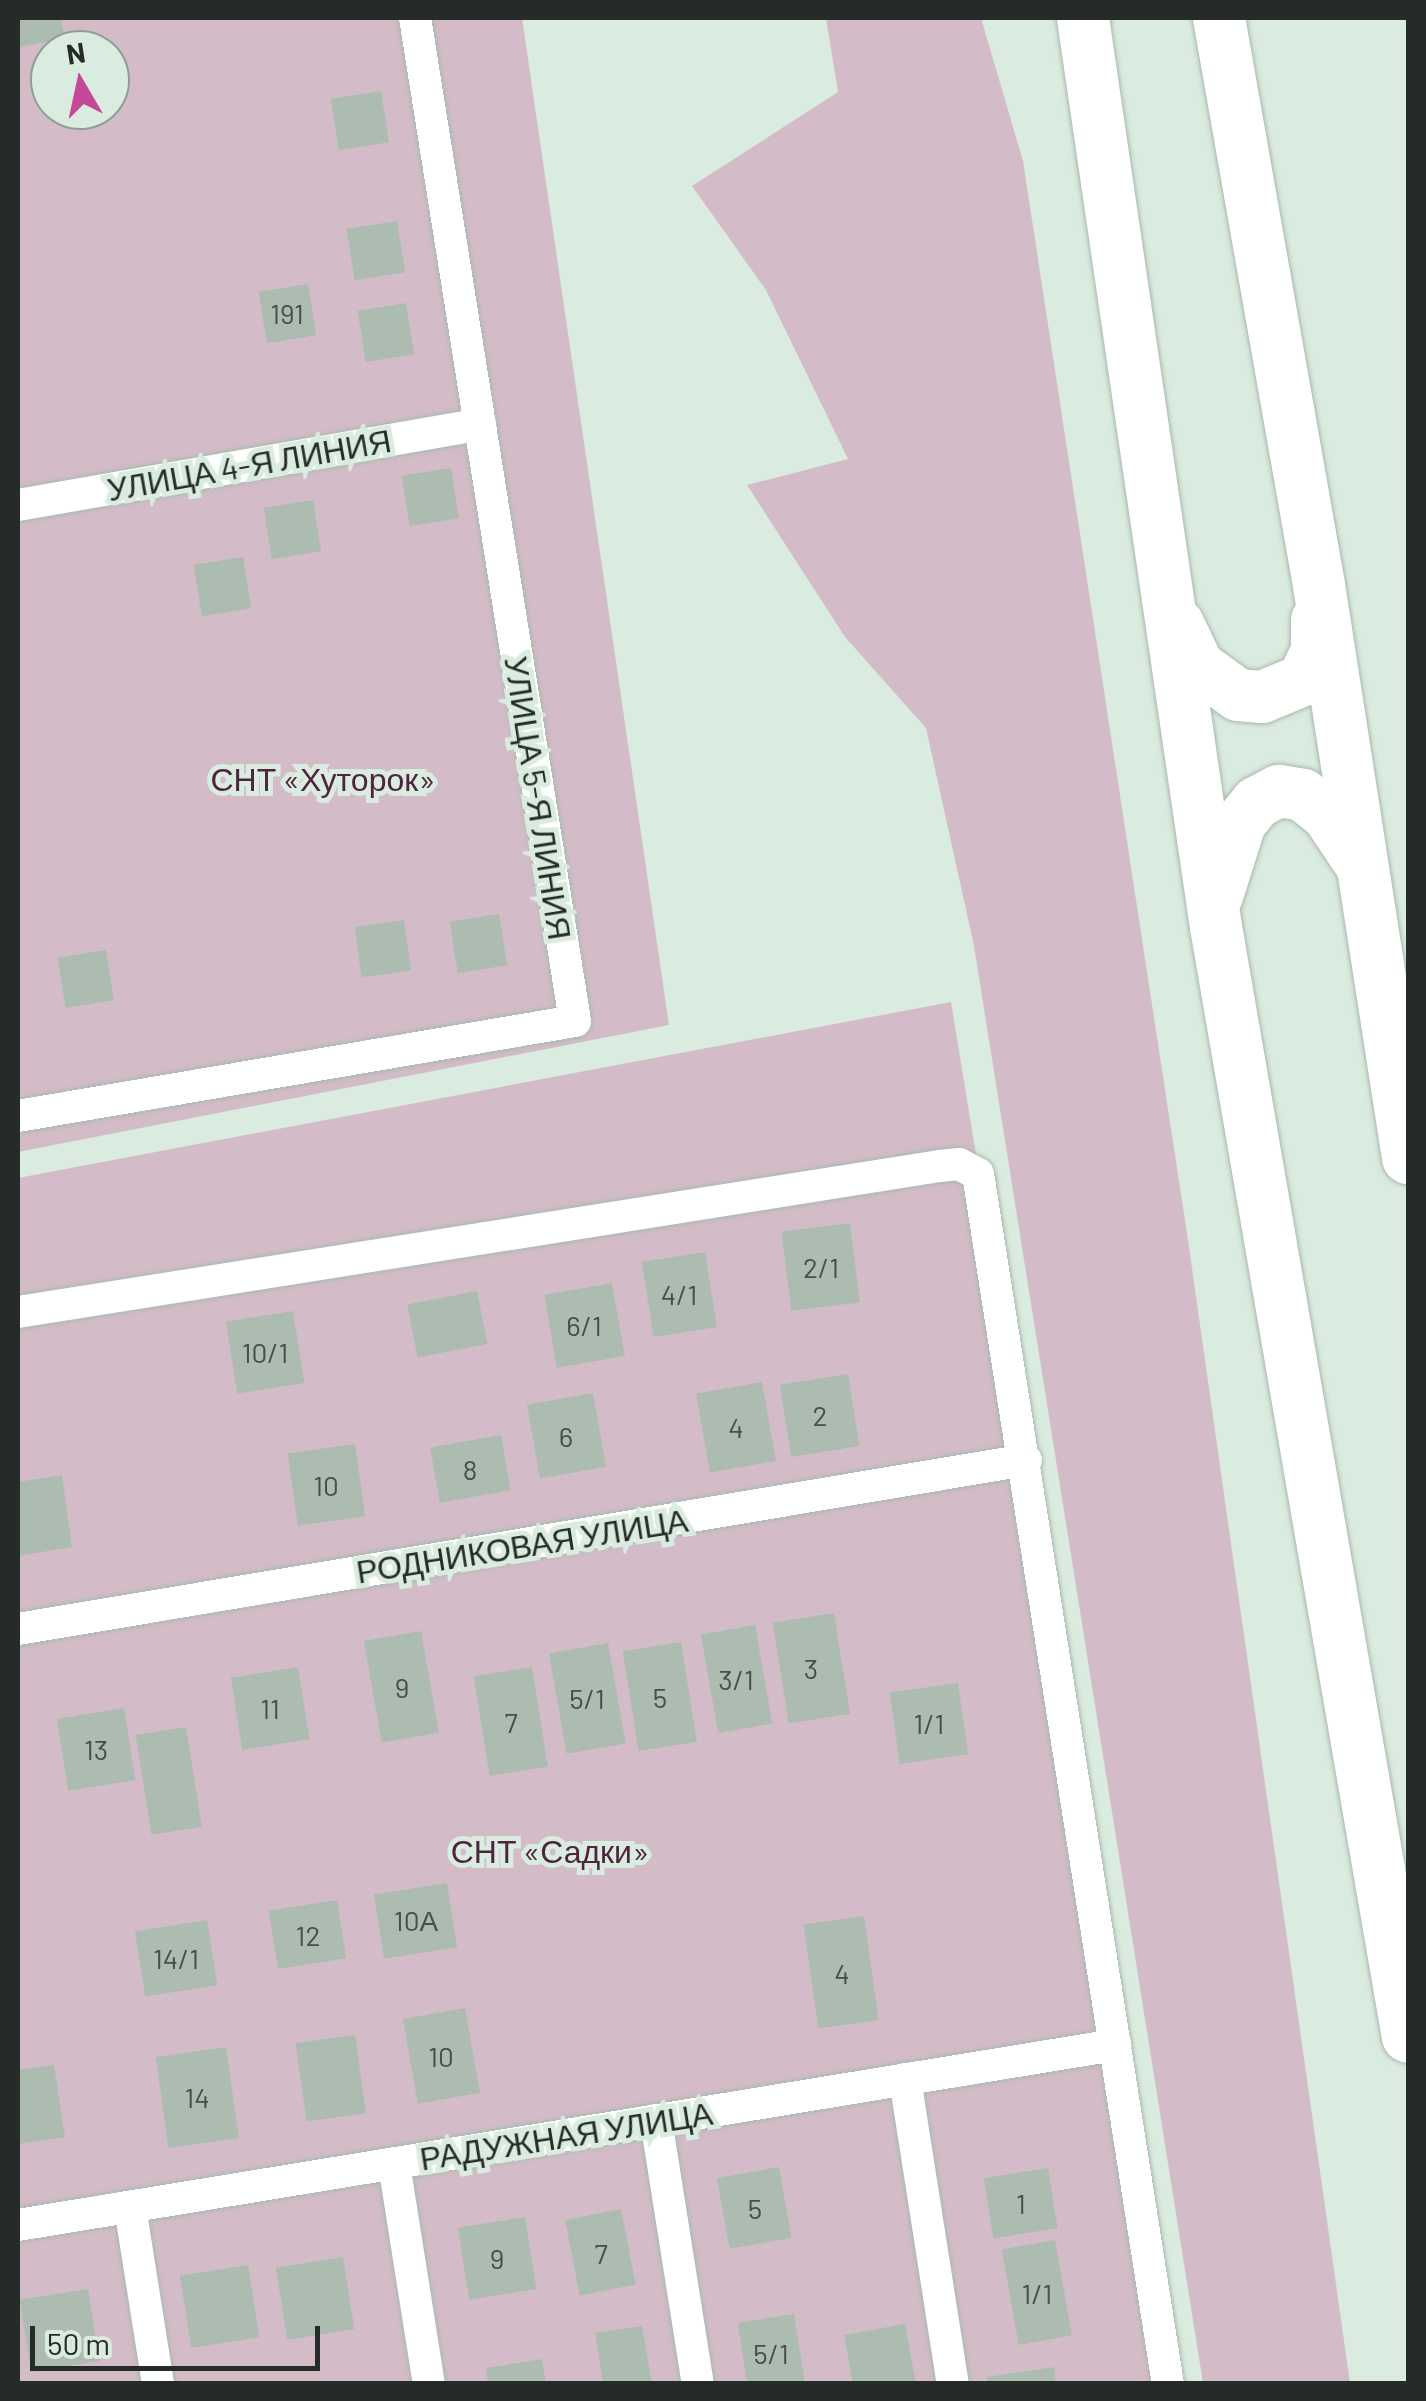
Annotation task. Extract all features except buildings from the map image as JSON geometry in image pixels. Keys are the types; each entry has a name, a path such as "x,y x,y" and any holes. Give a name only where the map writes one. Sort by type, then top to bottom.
{"main road":[{"path":"1083,18 1216,927 1408,2037"},
{"path":"1219,18 1318,585 1408,1158"},
{"path":"1169,604 1198,666 1238,695 1262,697 1303,680 1316,651 1318,585"},
{"path":"1216,927 1217,890 1240,824 1256,803 1279,790 1304,795 1328,816 1364,869 1370,903"}],"street":[{"name":"УЛИЦА 5-Я ЛИНИЯ","path":"18,1116 575,1021 416,18"},
{"name":"УЛИЦА 4-Я ЛИНИЯ","path":"18,505 480,424"},
{"path":"18,1312 959,1164 978,1174 984,1188 1168,2384"},
{"name":"РОДНИКОВАЯ УЛИЦА","path":"18,1628 1026,1460"},
{"name":"РАДУЖНАЯ УЛИЦА","path":"18,2225 1116,2045"},
{"path":"904,2080 954,2384"},
{"path":"656,2120 698,2384"},
{"path":"394,2164 429,2384"},
{"path":"130,2207 158,2384"}],"green space":[{"name":"СНТ «Хуторок»","path":"18,18 522,18 669,1025 18,1152"},
{"path":"826,18 981,18 1023,161 1188,1240 1350,2383 1203,2383 974,946 926,728 845,637 747,485 848,459 766,290 692,186 838,92"},
{"name":"СНТ «Садки»","path":"951,1002 1177,2383 18,2384 18,1178"}]}
